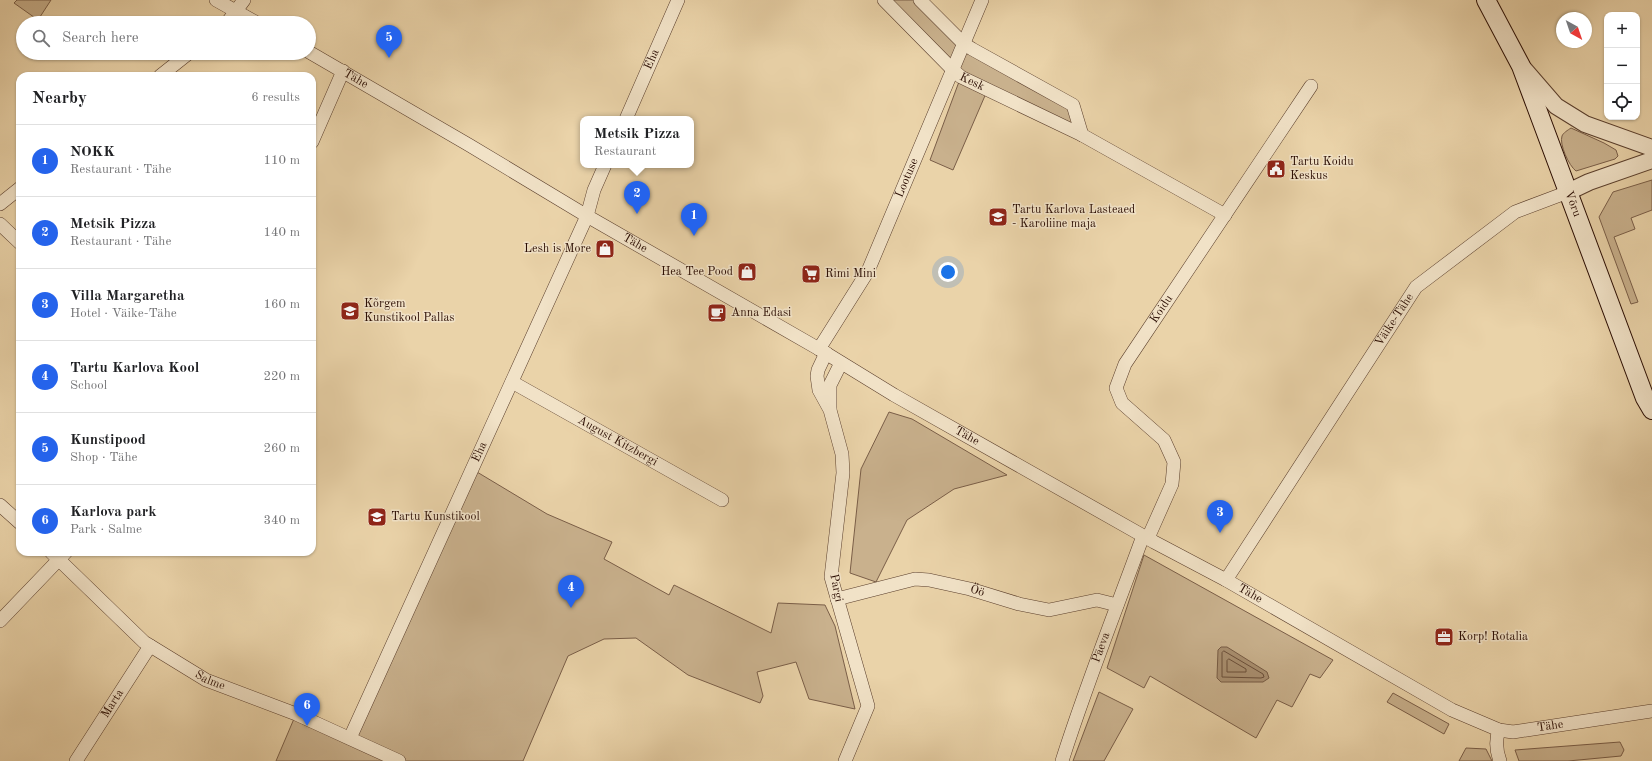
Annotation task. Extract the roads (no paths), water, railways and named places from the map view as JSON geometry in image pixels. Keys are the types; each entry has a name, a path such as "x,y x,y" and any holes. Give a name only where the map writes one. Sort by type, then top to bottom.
{"main road":[{"name":"Võru","path":"1486,0 1521,66 1645,398 1652,410"}],"street":[{"path":"216,0 245,16"},
{"path":"232,16 244,0"},
{"name":"Eha","path":"627,116 678,0"},
{"name":"Kesk","path":"884,0 961,77 1082,135 1225,215"},
{"path":"920,0 964,44 995,63 1073,105 1082,135"},
{"name":"Lootuse","path":"822,351 868,271 982,0"},
{"name":"Tähe","path":"316,56 587,216 822,351 894,395 1146,537 1226,580 1452,710 1499,730 1514,732 1652,711"},
{"path":"165,72 180,60"},
{"path":"1521,66 1556,106 1585,124 1652,148"},
{"path":"316,133 343,71"},
{"name":"Koidu","path":"1146,537 1172,484 1174,462 1164,440 1122,403 1116,388 1125,364 1312,86"},
{"name":"Väike-Tähe","path":"1226,580 1416,287 1515,212 1568,192 1589,182 1652,160"},
{"name":"Eha","path":"350,738 587,216 594,190 605,168"},
{"path":"0,204 16,191"},
{"path":"0,224 16,239"},
{"name":"Pargi","path":"822,351 817,376 819,390 830,410 842,454 843,473 831,577 868,706 845,761"},
{"name":"Pargi","path":"830,410 830,385 841,363"},
{"name":"August Kitzbergi","path":"512,382 722,500"},
{"path":"0,505 16,519"},
{"name":"Päeva","path":"1062,761 1117,605 1146,537"},
{"path":"0,621 57,556"},
{"name":"Salme","path":"61,556 144,642 206,680 296,714 399,761"},
{"name":"Öö","path":"837,599 915,578 929,580 1019,604 1049,610 1097,600 1117,605"},
{"name":"Marta","path":"76,761 150,646"},
{"path":"1499,730 1496,738 1496,750 1500,761"}],"water":[{"path":"1221,647 1227,647 1267,672 1269,678 1263,682 1221,682 1217,678 1218,650"}],"place":[{"name":"Kunstipood","path":"389,58"},
{"name":"Tartu Koidu Keskus","path":"1276,169"},
{"name":"Metsik Pizza","path":"637,214"},
{"name":"Tartu Karlova Lasteaed - Karoliine maja","path":"998,217"},
{"name":"NOKK","path":"694,236"},
{"name":"Lesh is More","path":"605,249"},
{"name":"Hea Tee Pood","path":"747,272"},
{"name":"Rimi Mini","path":"811,274"},
{"name":"Kõrgem Kunstikool Pallas","path":"350,311"},
{"name":"Anna Edasi","path":"717,313"},
{"name":"Tartu Kunstikool","path":"377,517"},
{"name":"Villa Margaretha","path":"1220,533"},
{"name":"Tartu Karlova Kool","path":"571,608"},
{"name":"Korp! Rotalia","path":"1444,637"},
{"name":"Karlova park","path":"307,726"}]}
